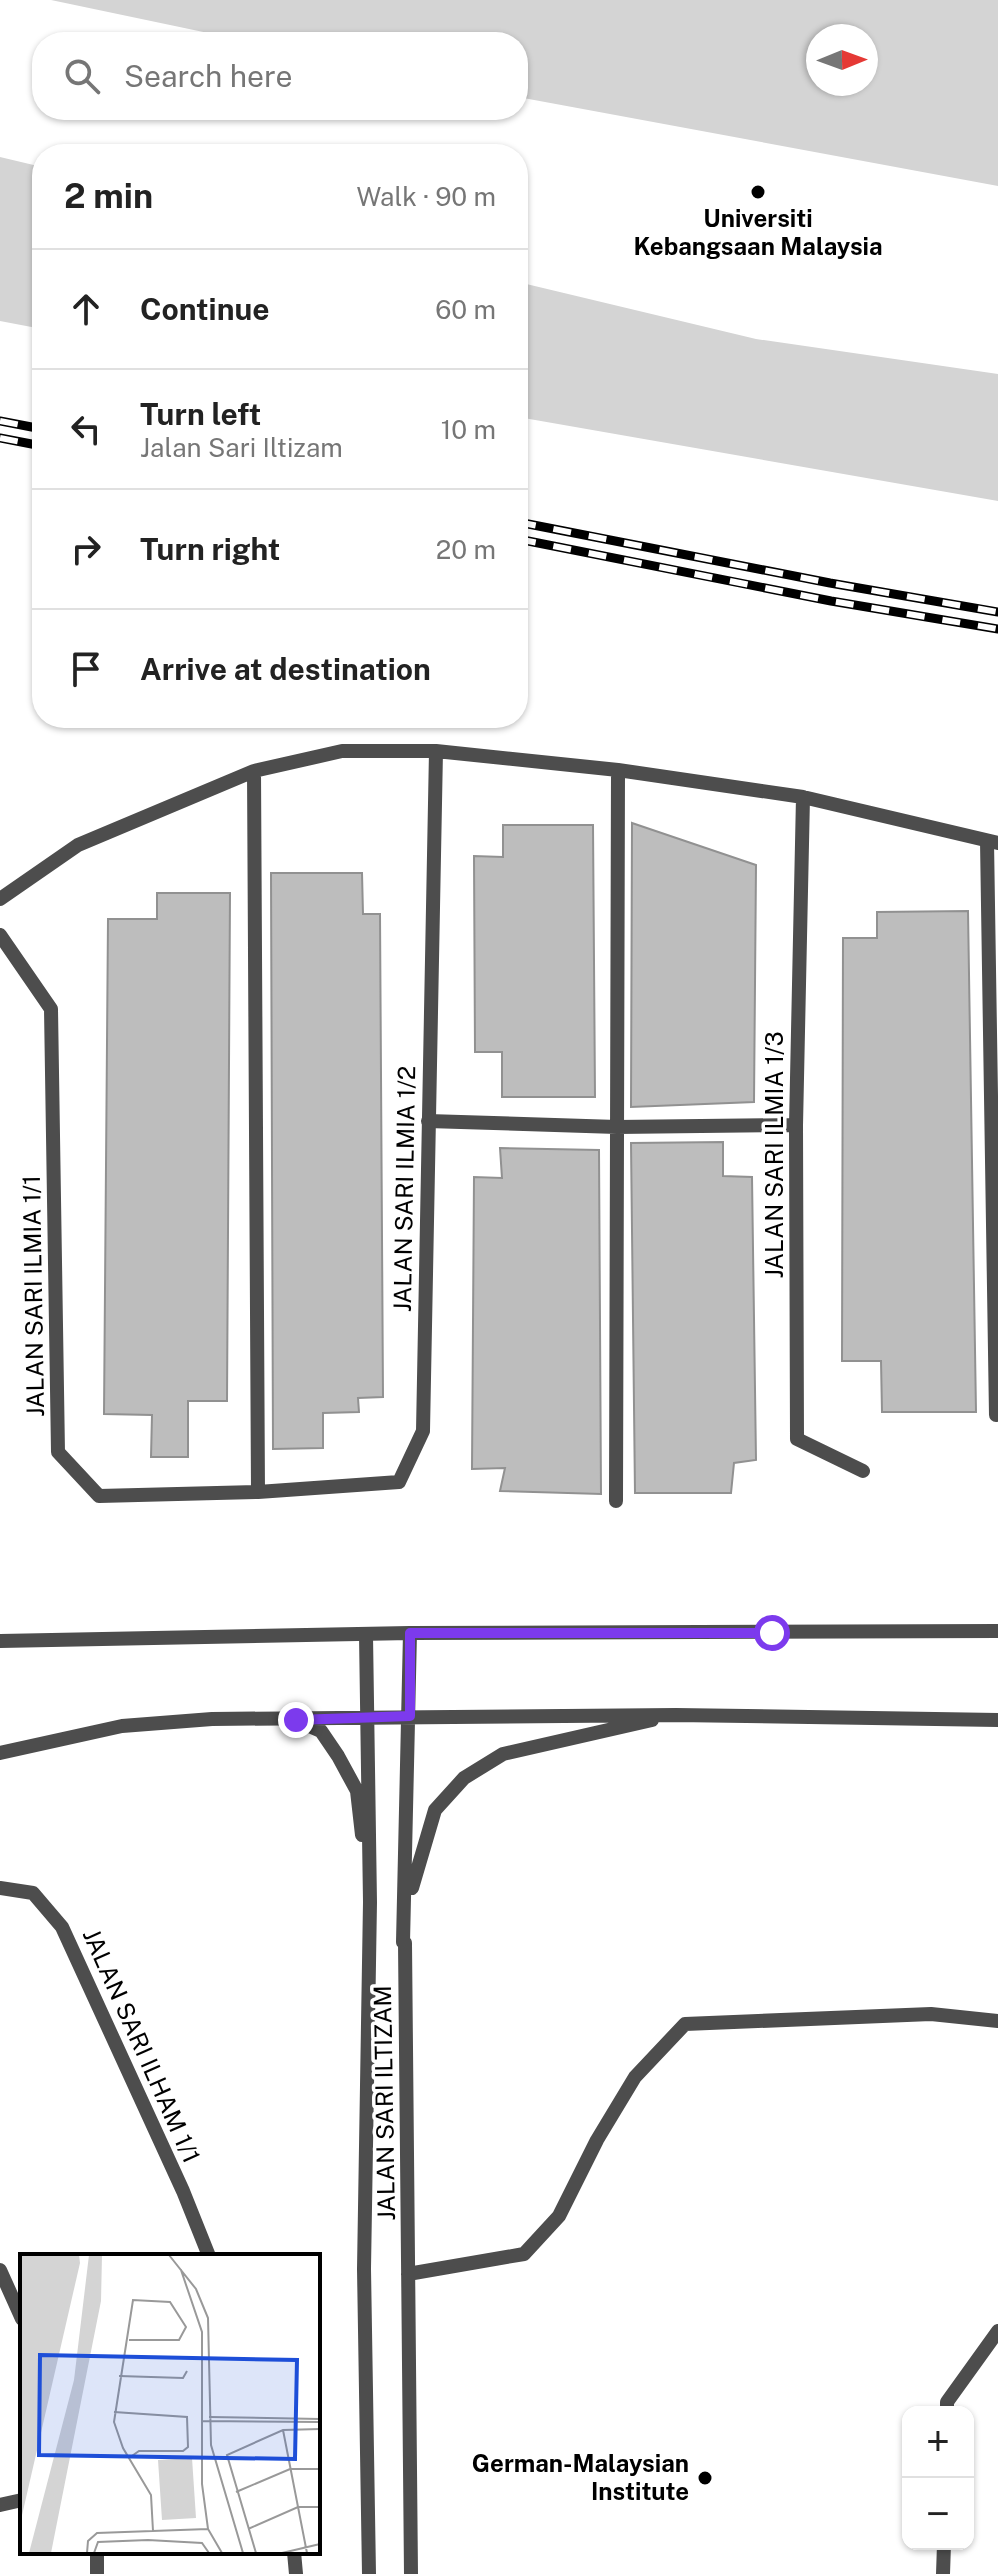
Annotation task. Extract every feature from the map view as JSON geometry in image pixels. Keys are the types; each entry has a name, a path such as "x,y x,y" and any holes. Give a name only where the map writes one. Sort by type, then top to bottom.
{"street":[{"path":"0,899 78,845 254,771 342,751 436,751 618,770 803,797 993,842 996,1415"},
{"name":"JALAN SARI ILMIA 1/2","path":"258,1492 399,1482 423,1431 436,751"},
{"path":"616,1501 618,770"},
{"path":"254,771 258,1492"},
{"name":"JALAN SARI ILMIA 1/3","path":"803,797 796,1125 797,1439 863,1471"},
{"name":"JALAN SARI ILMIA 1/1","path":"0,935 51,1009 58,1452 99,1496 258,1492"},
{"path":"428,1121 617,1127 796,1125"},
{"path":"0,1641 410,1633 998,1631"},
{"name":"JALAN SARI ILTIZAM","path":"410,1633 403,1942 411,2574"},
{"name":"JALAN SARI ILTIZAM","path":"366,1635 370,1902 364,2269 369,2574"},
{"path":"403,1942 413,1877 435,1810 464,1778 503,1754 676,1715"},
{"path":"0,1753 122,1726 212,1719 676,1715 998,1720"},
{"path":"296,1720 321,1731 357,1791 370,1902"},
{"name":"JALAN SARI ILHAM 1/1","path":"0,1888 33,1893 62,1927 183,2191 208,2254"},
{"path":"408,2274 524,2254 559,2216 597,2140 635,2077 685,2024 931,2014 998,2021"},
{"path":"0,2270 20,2315"},
{"path":"947,2406 998,2331"},
{"path":"0,2505 20,2500"},
{"path":"943,2574 944,2550"},
{"path":"294,2554 296,2574"}],"shaded area":[{"path":"51,0 998,0 998,186 528,99 528,32 203,32"},
{"path":"0,157 32,165 32,327 0,321"},
{"path":"528,284 756,339 998,374 998,501 528,419"}],"building":[{"path":"632,823 756,865 754,1102 631,1107"},
{"path":"503,825 593,825 595,1097 502,1097 502,1052 475,1052 474,856 503,857"},
{"path":"271,873 362,873 363,914 380,914 383,1397 358,1398 359,1412 323,1413 323,1448 273,1449"},
{"path":"157,893 230,893 227,1401 188,1401 188,1457 151,1457 152,1415 104,1414 108,919 157,919"},
{"path":"968,911 976,1412 882,1412 881,1361 842,1361 843,938 877,938 877,912"},
{"path":"723,1142 723,1176 752,1177 756,1460 734,1463 731,1493 635,1493 631,1143"},
{"path":"500,1148 599,1150 601,1494 500,1491 505,1468 472,1469 474,1177 502,1178"}],"railway":[{"path":"0,421 32,427"},
{"path":"0,438 32,444"},
{"path":"528,524 830,583 998,612"},
{"path":"528,541 831,601 998,629"}],"place":[{"name":"Universiti Kebangsaan Malaysia","path":"758,192"},
{"name":"German-Malaysian Institute","path":"705,2478"}],"route":[{"path":"296,1720 410,1716 410,1633 772,1633"}]}
